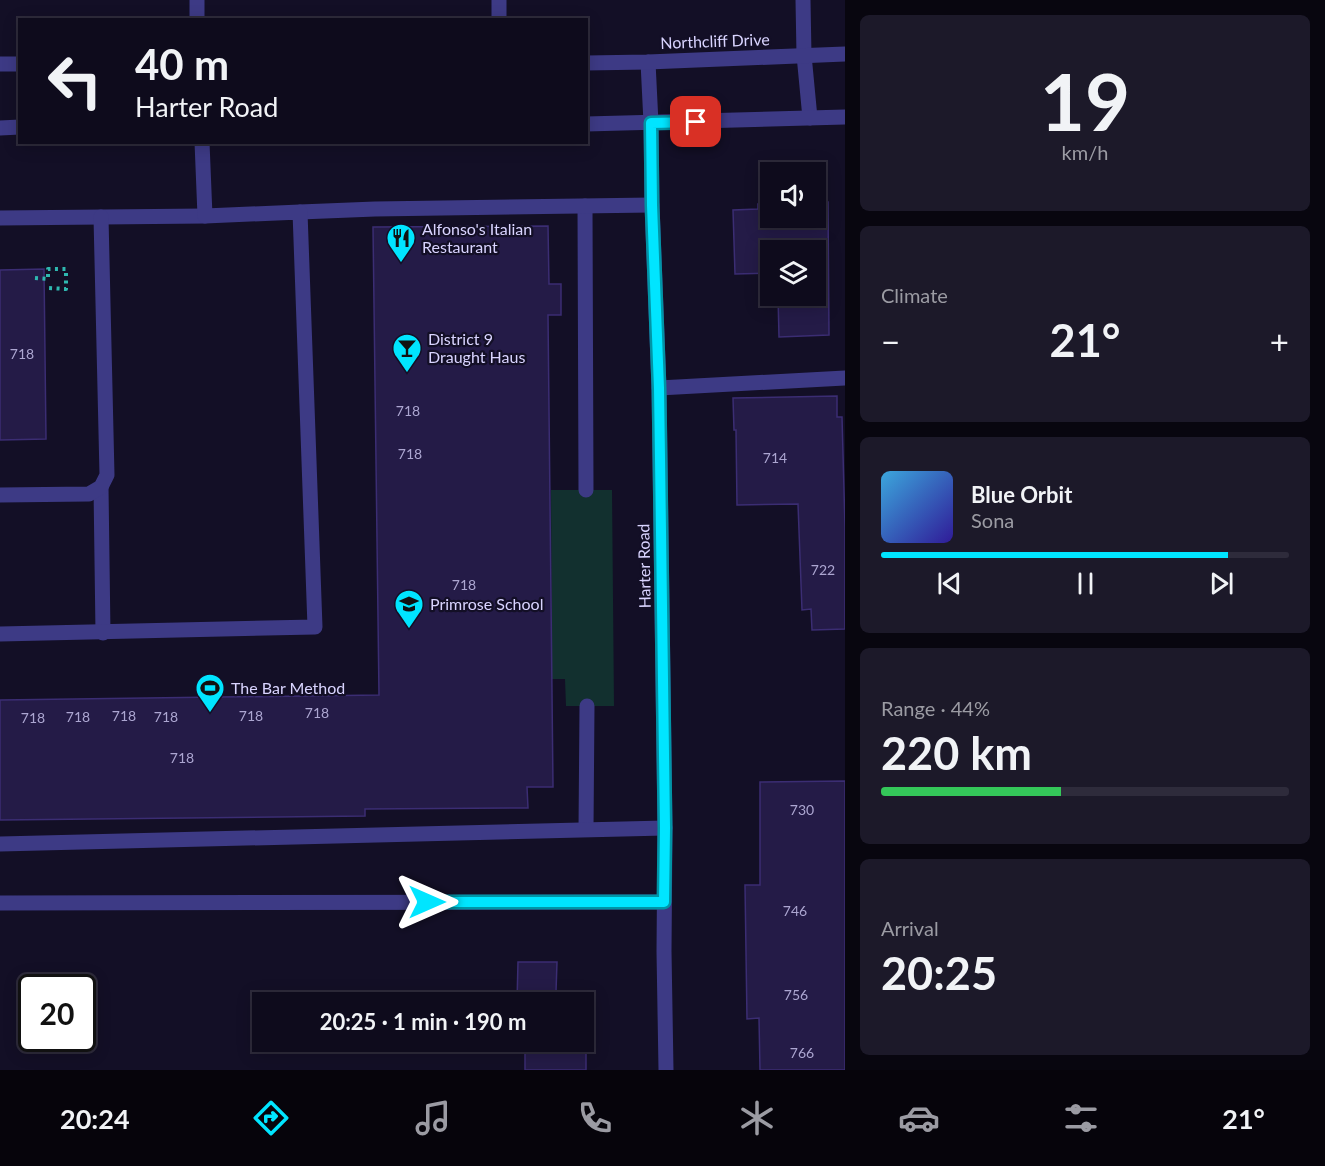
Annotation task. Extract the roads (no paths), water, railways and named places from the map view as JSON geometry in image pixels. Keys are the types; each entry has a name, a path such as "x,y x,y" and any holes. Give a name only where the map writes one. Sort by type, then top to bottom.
{"street":[{"path":"197,0 197,18"},
{"path":"499,0 499,18"},
{"path":"803,0 804,56 810,118"},
{"name":"Northcliff Drive","path":"588,63 845,54"},
{"name":"Harter Road","path":"648,62 659,388 666,1070"},
{"path":"0,64 18,64"},
{"path":"588,124 845,117"},
{"path":"0,128 18,128"},
{"path":"202,144 205,216"},
{"path":"0,218 205,216 375,209 652,205"},
{"path":"585,206 586,490"},
{"path":"0,634 315,627 300,212"},
{"path":"101,217 107,475 101,487 103,633"},
{"path":"659,388 845,378"},
{"path":"0,495 89,494 101,487"},
{"path":"586,829 587,706"},
{"path":"0,844 665,828"},
{"path":"0,903 664,902"}],"place":[{"name":"Alfonso's Italian Restaurant","path":"401,264"},
{"name":"District 9 Draught Haus","path":"407,374"},
{"name":"Primrose School","path":"409,630"},
{"name":"The Bar Method","path":"210,714"}]}
